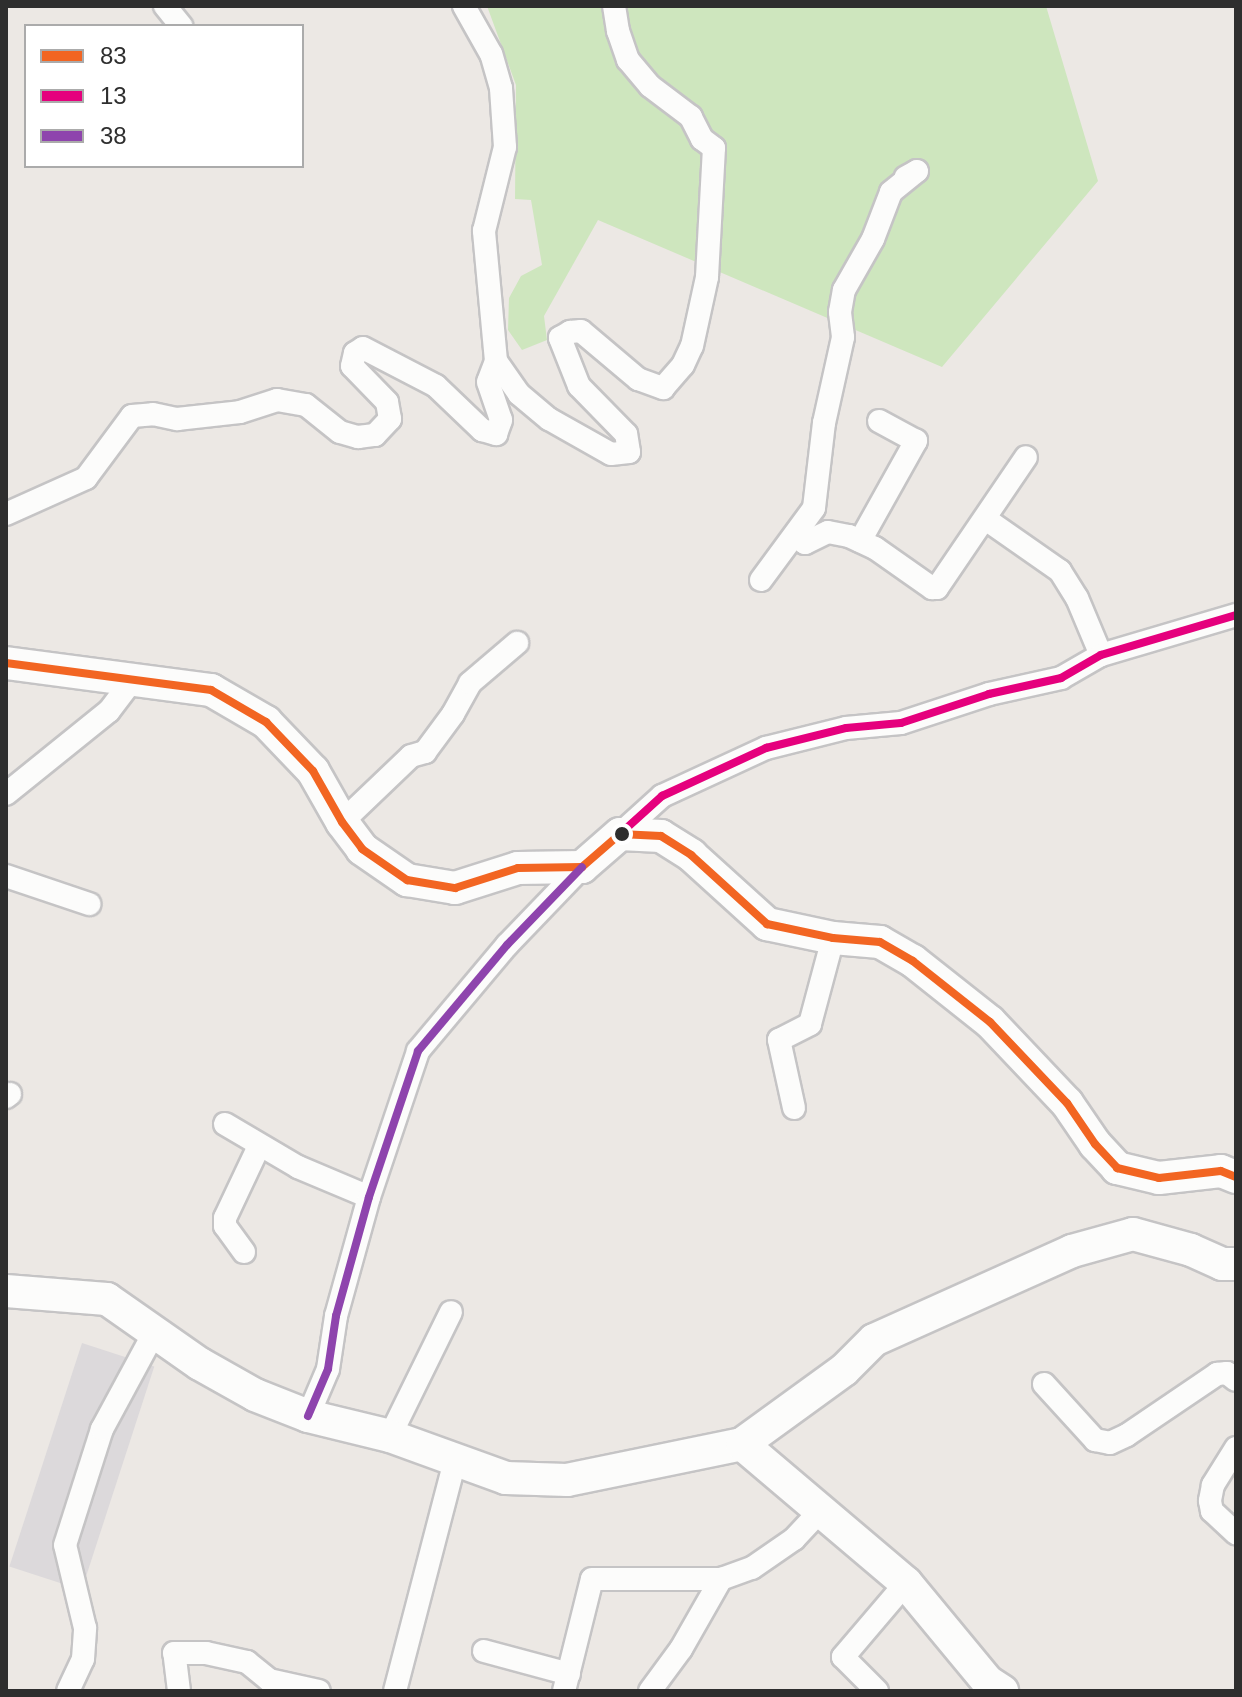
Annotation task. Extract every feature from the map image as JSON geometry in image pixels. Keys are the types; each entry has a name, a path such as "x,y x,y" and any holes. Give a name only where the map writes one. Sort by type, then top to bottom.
{"street":[{"path":"165,6 179,24"},
{"path":"6,514 86,478 132,416 153,414 177,419 240,412 277,400 306,405 340,432 358,437 375,435 390,419 387,402 352,366 355,353 363,348 436,386 482,430 496,434 501,420 488,382 496,361 484,231 504,149 501,88 491,54 464,6"},
{"path":"496,361 519,394 549,419 611,454 629,452 626,434 579,386 560,338 570,332 581,331 638,379 663,388 683,365 692,346 707,277 714,148 702,139 691,117 650,86 628,60 618,31 614,6"},
{"path":"761,580 814,508 824,423 843,337 840,312 844,290 873,239 891,192 917,171 906,177"},
{"path":"860,541 916,441 879,421"},
{"path":"796,535 805,543 828,532 860,541 932,588 937,588 987,520 1026,457"},
{"path":"987,520 1060,571 1077,598 1101,655"},
{"path":"308,1416 328,1369 336,1316 369,1197 418,1051 487,967 582,867 662,796 766,748 846,728 901,723 989,694 1061,678 1101,655 1236,615"},
{"path":"342,822 411,756 425,752 453,714 470,683 517,643"},
{"path":"6,663 211,690 266,722 313,771 342,822 362,849 407,880 455,888 518,868 582,867"},
{"path":"6,794 109,711 133,679"},
{"path":"620,834 661,836 691,855 767,924 833,938 880,942 913,961 979,1013 1067,1103 1095,1144 1117,1168 1159,1178 1221,1171 1236,1177"},
{"path":"6,876 89,904"},
{"path":"794,1108 779,1040 810,1024 833,938"},
{"path":"225,1124 298,1167 369,1197"},
{"path":"244,1252 225,1226 225,1218 259,1146"},
{"path":"6,1291 107,1299 154,1333 255,1395 308,1416 390,1436 506,1478 567,1480 742,1444 844,1370 874,1340 1072,1251 1133,1234 1191,1250 1222,1264 1236,1264"},
{"path":"390,1436 451,1312"},
{"path":"68,1691 83,1659 85,1628 65,1545 102,1429 154,1333"},
{"path":"1044,1384 1095,1440 1110,1443 1127,1435 1217,1374 1227,1373 1236,1380"},
{"path":"742,1444 906,1583 988,1682 1002,1691"},
{"path":"1236,1448 1213,1485 1210,1501 1212,1511 1236,1533"},
{"path":"395,1691 455,1461"},
{"path":"484,1651 566,1683 592,1579 721,1579 752,1568 794,1539 820,1511"},
{"path":"650,1691 681,1649 721,1579"},
{"path":"877,1691 843,1657 906,1583"},
{"path":"179,1691 174,1653 206,1653 247,1662 269,1680 319,1691"}],"shaded area":[{"path":"82,1343 154,1366 82,1590 9,1566"}],"green space":[{"path":"487,6 1046,6 1098,181 942,367 598,220 544,316 547,340 522,350 508,330 509,298 521,276 542,265 531,200 515,199 516,85"}],"transit line":[{"name":"13","path":"620,834 662,796 766,748 846,728 901,723 989,694 1061,678 1101,655 1236,615"},
{"name":"83","path":"6,663 211,690 266,722 313,771 342,822 362,849 407,880 455,888 518,868 582,867 620,834 661,836 691,855 767,924 833,938 880,942 913,961 990,1022 1067,1103 1095,1144 1117,1168 1159,1178 1221,1171 1236,1177"},
{"name":"38","path":"308,1416 328,1369 336,1316 369,1197 418,1051 507,945 582,867"}]}
